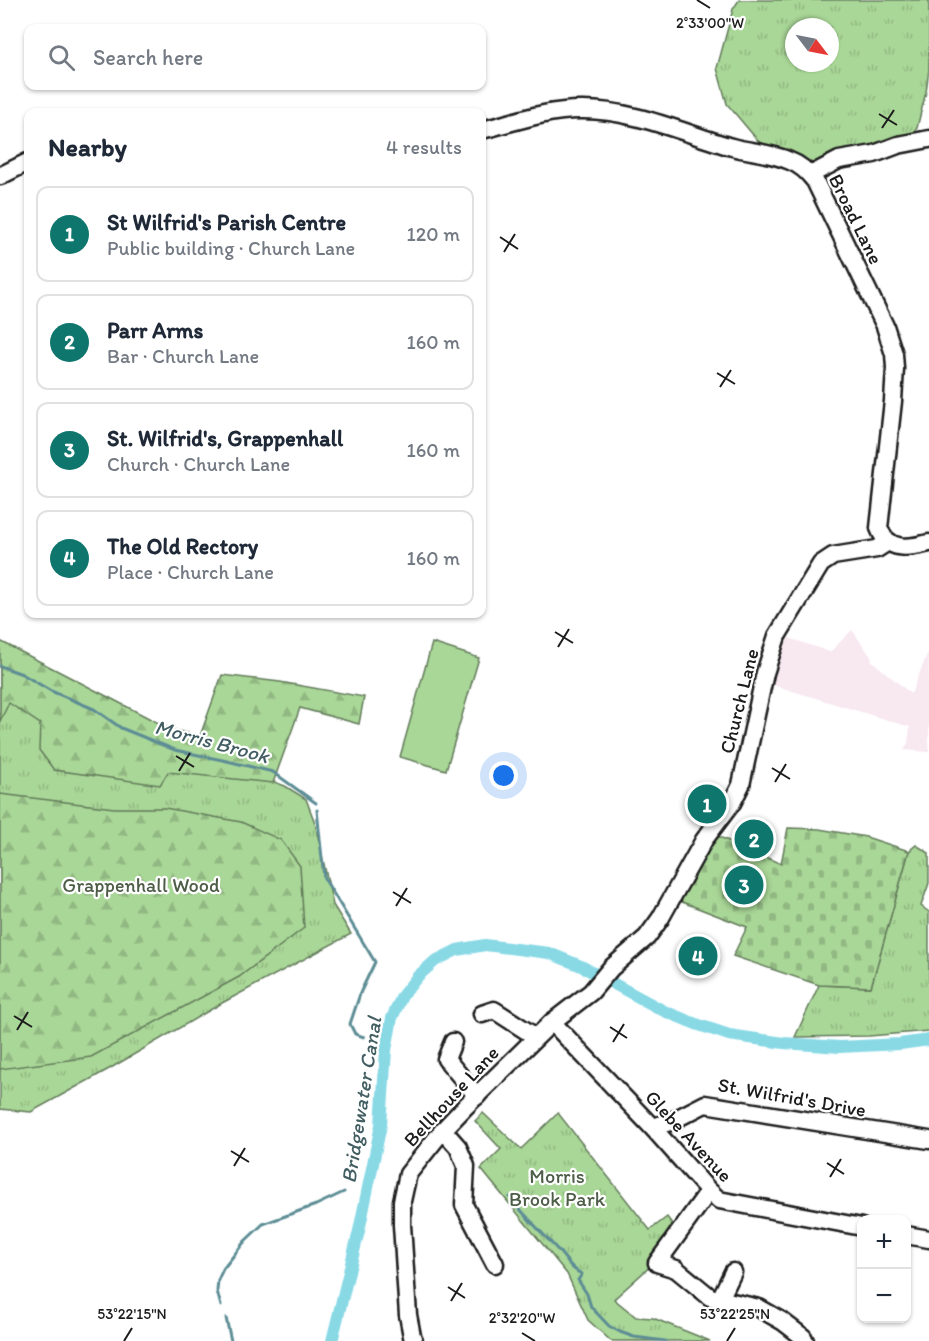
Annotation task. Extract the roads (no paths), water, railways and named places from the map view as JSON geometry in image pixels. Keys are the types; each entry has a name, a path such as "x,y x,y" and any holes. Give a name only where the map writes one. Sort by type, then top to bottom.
{"street":[{"name":"Broad Lane","path":"486,129 557,111 597,110 653,122 735,148 783,158 800,166 810,175 885,326 894,354 896,368 879,523 881,533 888,542"},
{"path":"810,175 839,160 874,154 898,145 929,139"},
{"path":"0,176 24,164"},
{"name":"Church Lane","path":"599,984 611,968 647,937 660,919 704,840 732,803 741,785 765,673 777,636 821,564 833,556 877,549 888,542 895,546 908,547 929,543"},
{"name":"Bellhouse Lane","path":"414,1341 408,1315 402,1225 402,1201 408,1174 443,1130 477,1096 552,1022 599,984"},
{"path":"482,1014 494,1010 536,1038"},
{"name":"Glebe Avenue","path":"552,1022 719,1200 857,1226"},
{"path":"453,1042 446,1059 477,1096"},
{"name":"St. Wilfrid's Drive","path":"652,1126 670,1122 705,1104 929,1140"},
{"path":"443,1130 458,1148 466,1166 464,1205 495,1264"},
{"path":"709,1191 657,1263 676,1269 710,1297 759,1308 782,1321 805,1341"},
{"path":"911,1236 929,1239"},
{"path":"720,1299 734,1272"}],"waterway":[{"name":"Morris Brook","path":"0,666 22,674 51,691 94,709 121,728 175,750 273,772 316,803"},
{"name":"Morris Brook","path":"317,810 324,878 375,962 361,991 350,1024 355,1034 364,1037"},
{"name":"Bridgewater Canal","path":"332,1341 359,1231 381,1125 386,1050 392,1018 402,996 418,976 435,961 457,950 485,945 549,953 581,966 664,1011 729,1035 784,1043 840,1047 929,1040"},
{"path":"221,1306 217,1291 218,1280 223,1269 245,1241 263,1224 316,1205 344,1192"},
{"path":"510,1197 570,1266 582,1274 578,1280 587,1294 591,1307 609,1326 634,1337 665,1341"},
{"path":"226,1318 231,1341"}],"place":[{"name":"St Wilfrid's Parish Centre","path":"707,804"},
{"name":"Parr Arms","path":"754,839"},
{"name":"St. Wilfrid's, Grappenhall","path":"744,885"},
{"name":"The Old Rectory","path":"698,956"}],"park label":[{"name":"Grappenhall Wood","path":"141,885"},
{"name":"Morris Brook Park","path":"557,1188"}]}
